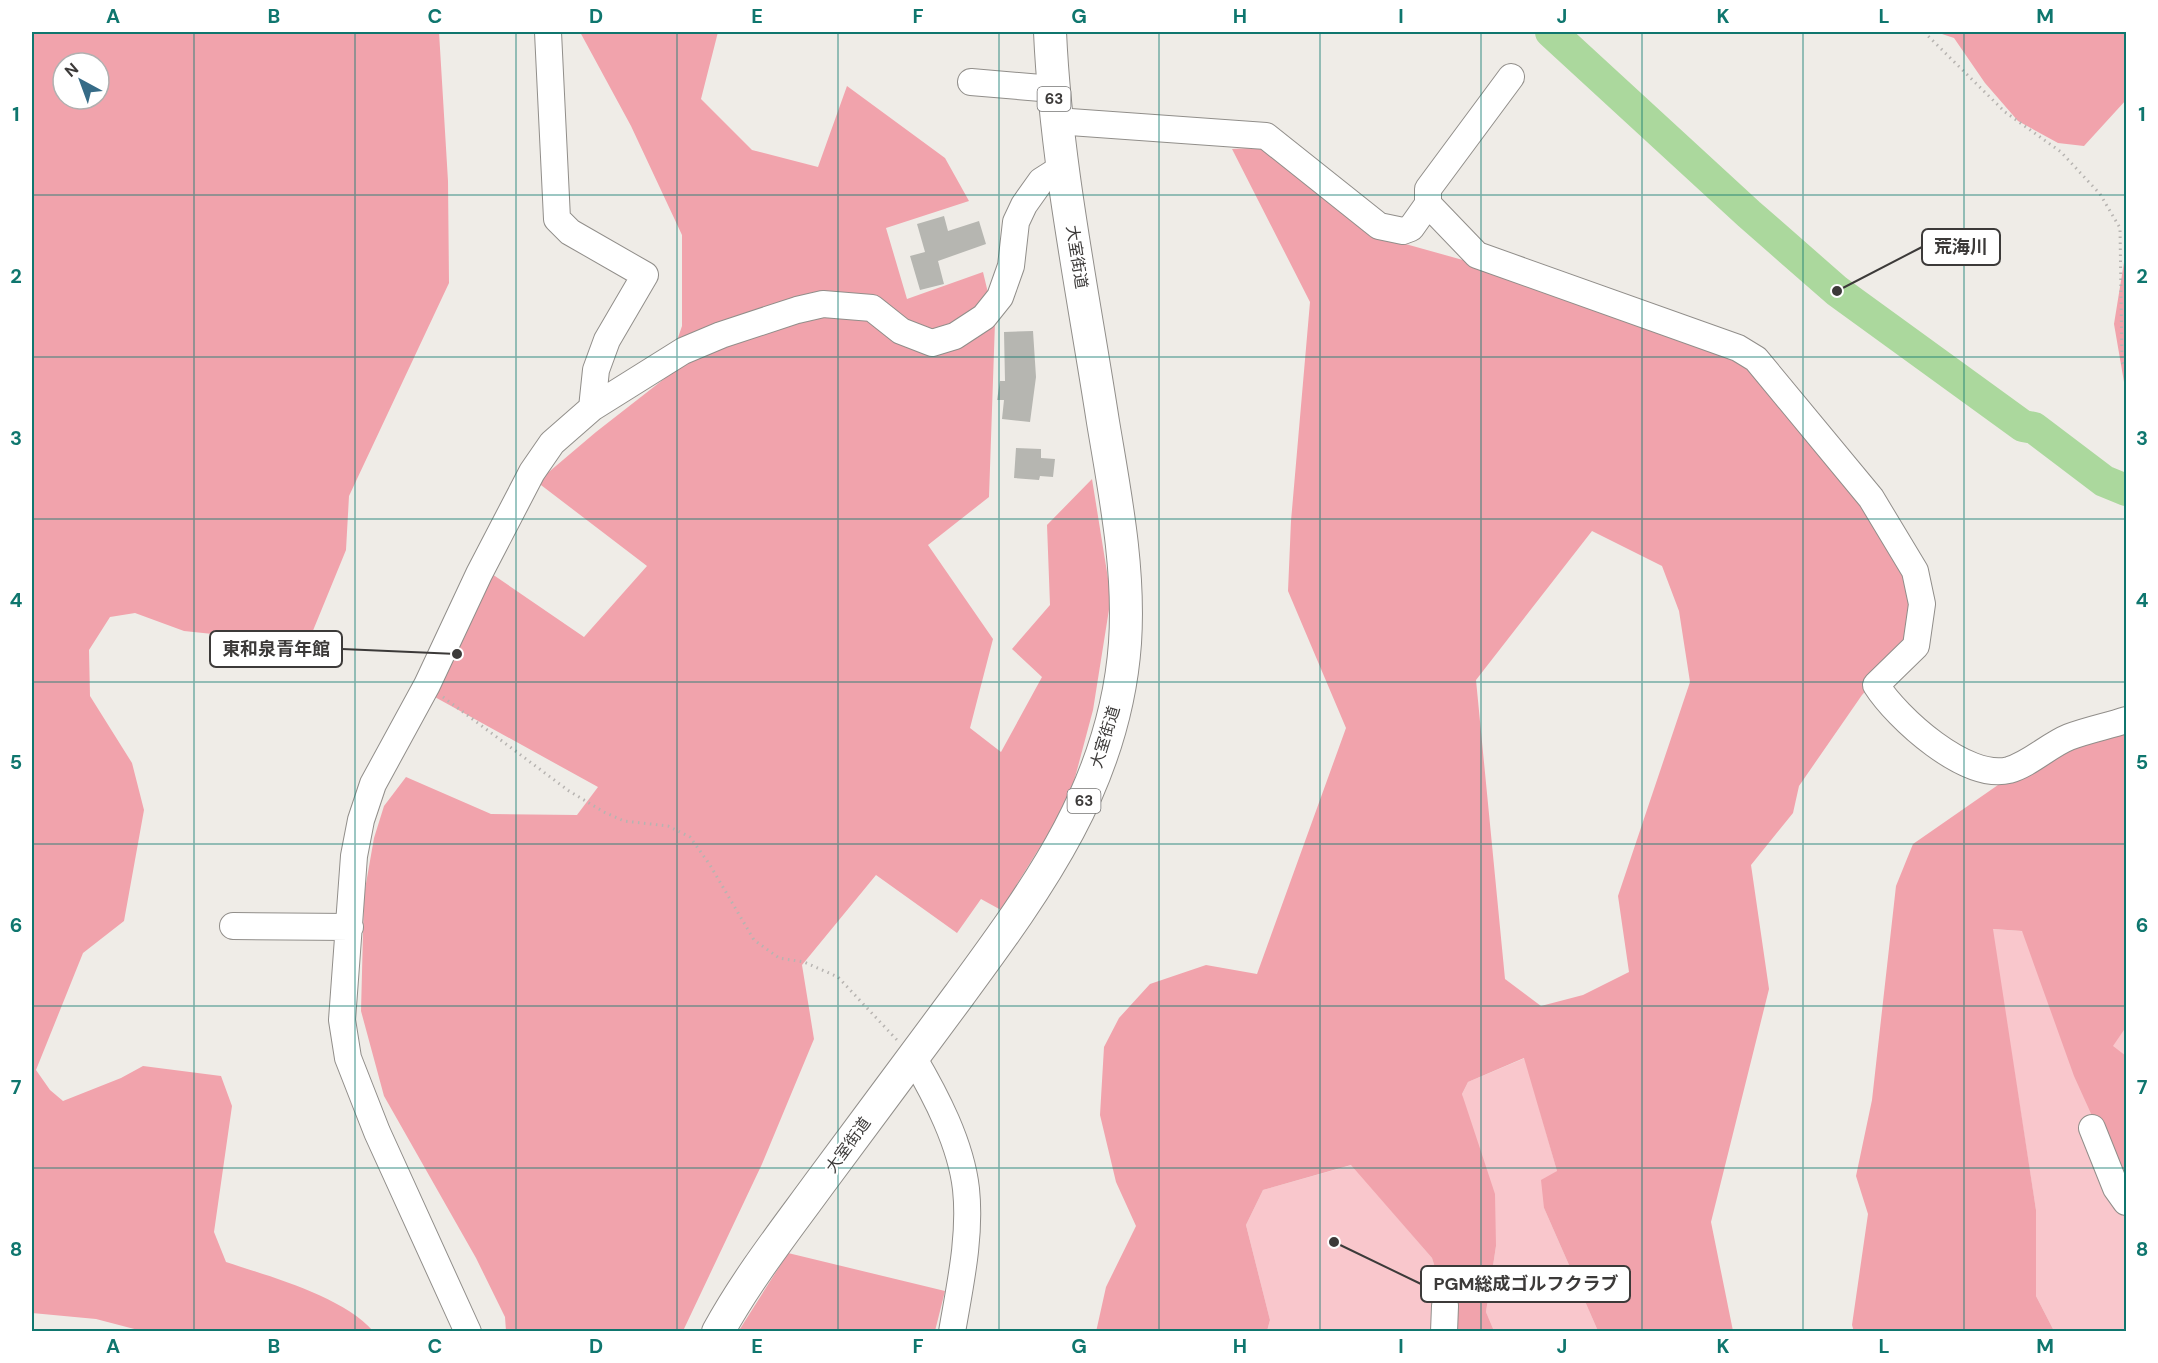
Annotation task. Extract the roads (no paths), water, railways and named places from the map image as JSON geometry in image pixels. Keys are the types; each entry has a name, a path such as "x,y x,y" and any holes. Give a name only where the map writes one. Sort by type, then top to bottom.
{"main road":[{"name":"大室街道","path":"718,1332 758,1268 1014,920 1074,824 1105,745 1118,693 1125,642 1122,548 1116,495 1056,121 1050,32"}],"street":[{"path":"548,32 557,219 570,232 645,275 607,340 596,370 592,408"},
{"path":"1056,121 1266,136 1379,226 1395,229 1411,228 1428,204 1428,189 1512,77"},
{"path":"971,82 1053,89"},
{"path":"468,1332 377,1132 348,1058 342,1020 354,856 361,820 374,784 427,685 532,472 552,443 592,408 684,351 721,335 823,304 872,308 901,331 932,343 956,336 984,317 1000,297 1011,266 1016,222 1024,205 1041,181 1063,167"},
{"path":"1428,204 1477,255 1738,348 1756,359 1871,498 1915,571 1922,604 1916,646 1876,685 1885,699 1933,743 1970,764 1990,771 2009,770 2069,737 2127,720"},
{"path":"233,926 350,927"},
{"path":"913,1057 937,1099 950,1131 966,1188 965,1256 952,1332"},
{"path":"2092,1128 2116,1188 2127,1202"},
{"path":"1444,1332 1445,1306"}],"waterway":[{"path":"1551,32 1749,214 1837,291 2023,426 2034,428 2104,481 2126,490"}],"place":[{"name":"荒海川","path":"1837,291"},
{"name":"東和泉青年館","path":"457,654"},
{"name":"PGM総成ゴルフクラブ","path":"1334,1242"}]}
